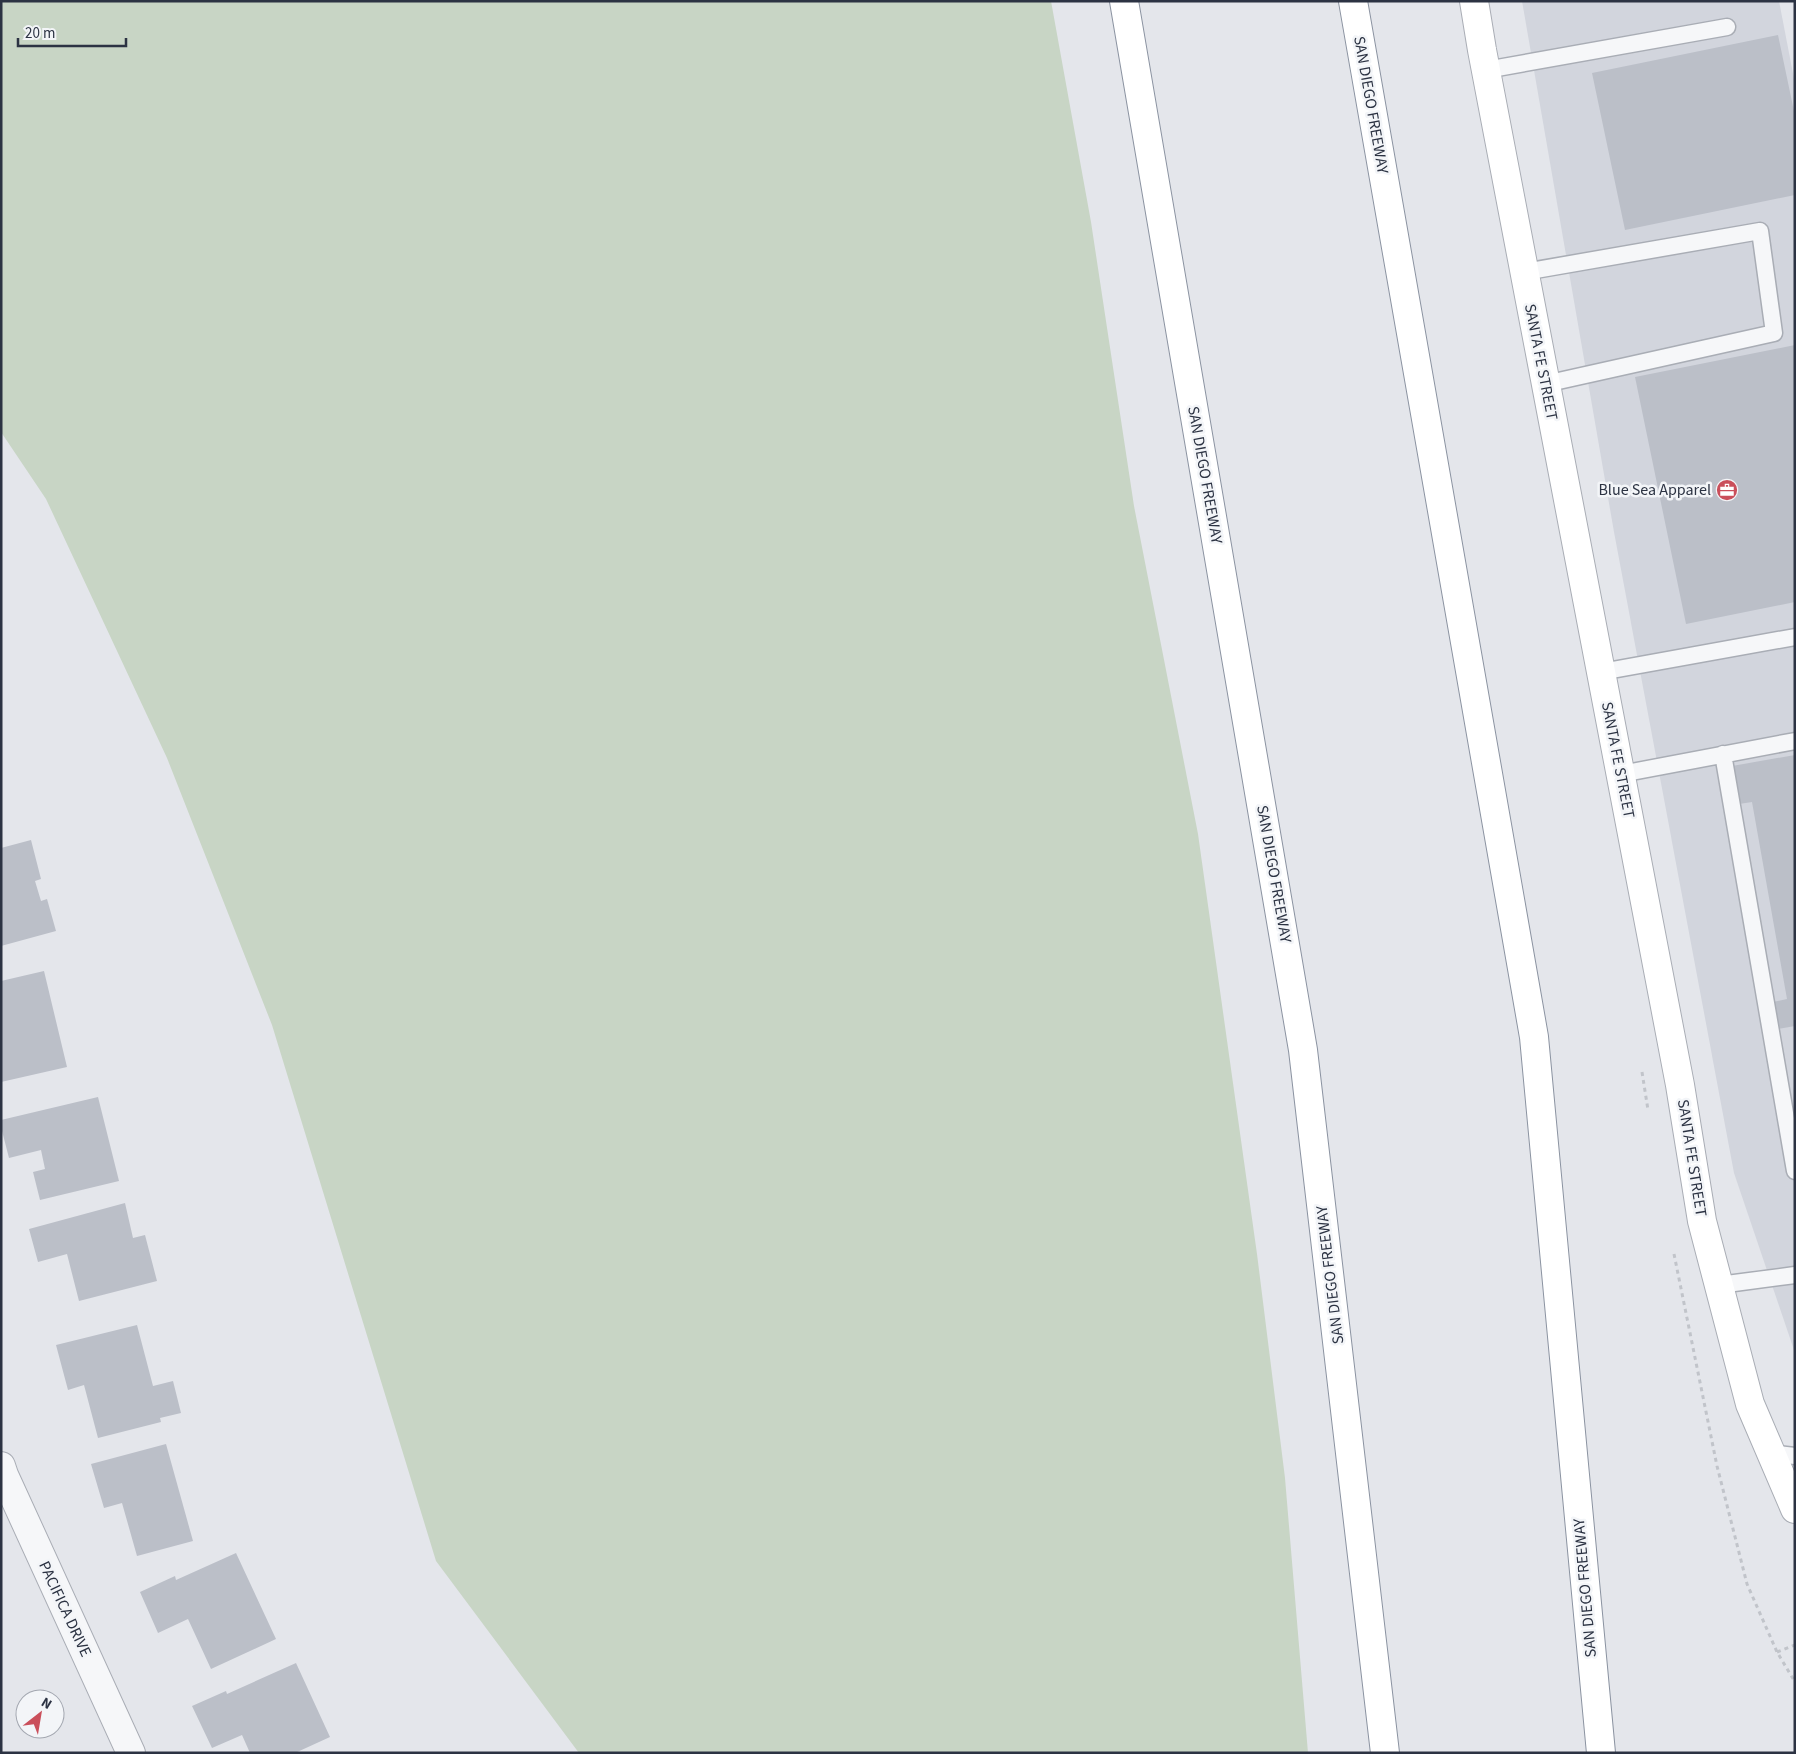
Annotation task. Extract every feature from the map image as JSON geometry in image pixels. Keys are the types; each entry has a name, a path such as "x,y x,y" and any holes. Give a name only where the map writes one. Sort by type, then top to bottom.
{"main road":[{"name":"SAN DIEGO FREEWAY","path":"1124,1 1304,1050 1385,1753"},
{"name":"SAN DIEGO FREEWAY","path":"1352,1 1534,1037 1601,1753"},
{"name":"SANTA FE STREET","path":"1474,1 1545,384 1680,1085 1702,1220 1750,1404 1783,1454 1795,1509"}],"street":[{"name":"PACIFICA DRIVE","path":"1,1466 131,1753"}],"lane":[{"path":"1486,70 1727,27"},
{"path":"1524,272 1760,232 1774,333 1545,384"},
{"path":"1601,672 1795,637"},
{"path":"1620,774 1795,741"},
{"path":"1723,754 1795,1171"},
{"path":"1719,1285 1795,1274"}],"path":[{"path":"1777,1652 1795,1645"}],"shaded area":[{"path":"1522,1 1779,1 1795,84 1795,1353 1734,1173 1614,532"}],"green space":[{"path":"1,1 1051,1 1091,222 1134,506 1198,834 1257,1254 1285,1478 1308,1753 579,1753 436,1561 272,1025 167,758 46,499 1,432"}],"building":[{"path":"1778,35 1795,116 1795,195 1625,230 1592,73"},
{"name":"Blue Sea Apparel","path":"1795,345 1795,602 1686,624 1635,377"},
{"path":"1795,755 1795,1026 1778,1029 1773,1002 1787,999 1752,802 1739,804 1732,766"},
{"path":"31,840 41,879 35,881 41,901 47,899 56,931 1,946 1,848"},
{"path":"44,971 67,1067 1,1082 1,981"},
{"path":"98,1097 119,1181 40,1200 33,1172 45,1169 41,1150 9,1158 1,1120"},
{"path":"125,1203 133,1238 145,1235 157,1281 79,1301 67,1254 38,1262 29,1229"},
{"path":"137,1325 153,1386 173,1381 181,1413 160,1418 161,1422 98,1438 84,1385 68,1390 56,1345"},
{"path":"166,1444 193,1541 137,1556 122,1503 104,1508 91,1464"},
{"path":"236,1553 276,1639 211,1669 188,1619 158,1633 140,1592 175,1576 176,1580"},
{"path":"296,1663 330,1737 295,1753 250,1753 242,1735 212,1748 192,1706 226,1691 227,1694"}],"place":[{"name":"Blue Sea Apparel","path":"1727,490"}]}
